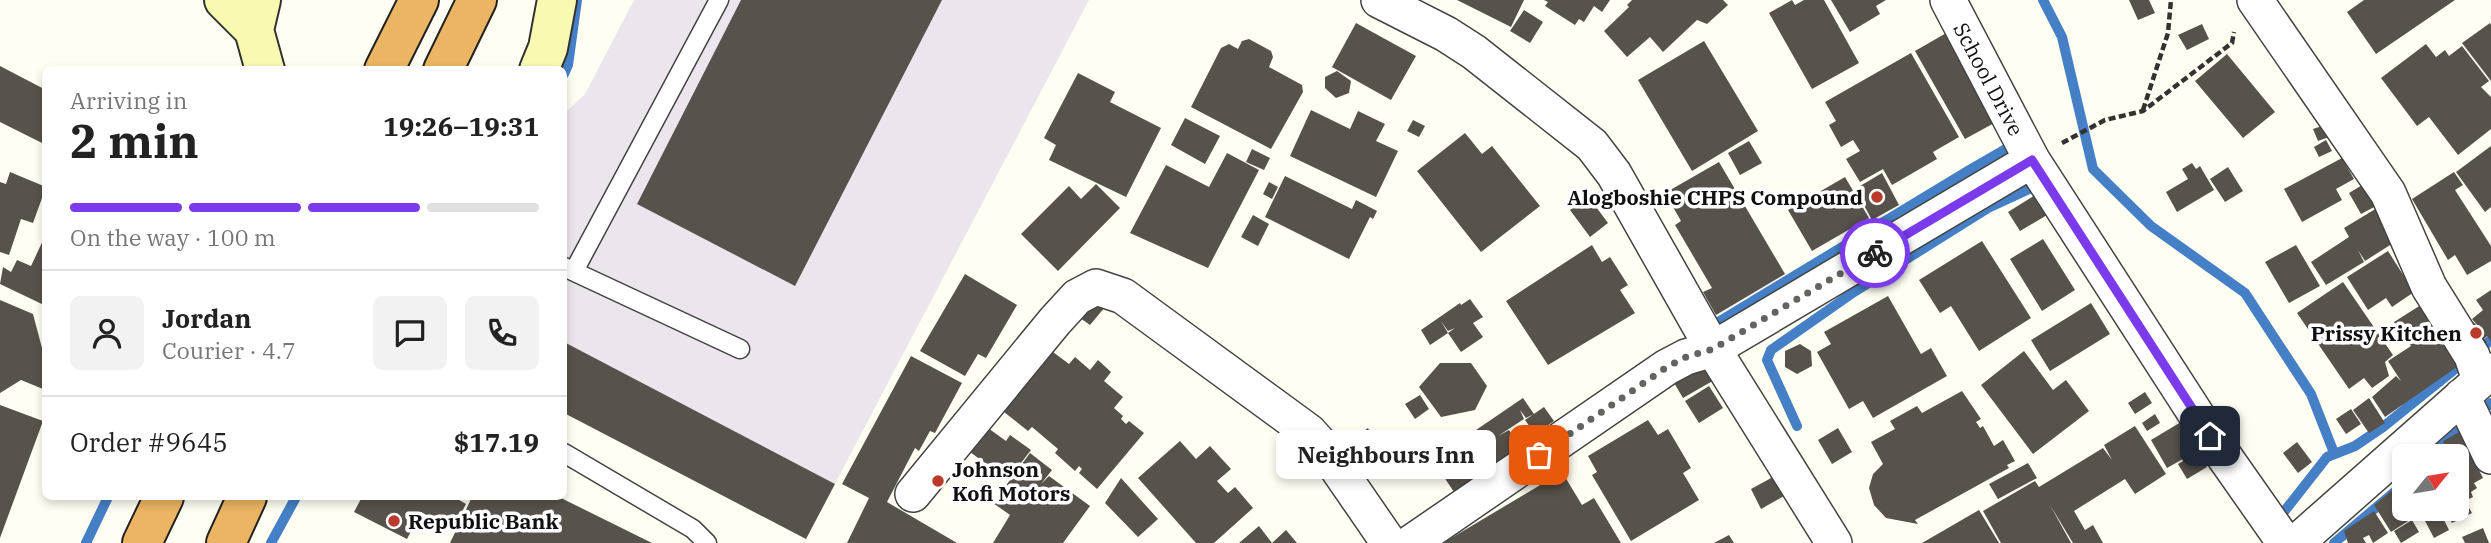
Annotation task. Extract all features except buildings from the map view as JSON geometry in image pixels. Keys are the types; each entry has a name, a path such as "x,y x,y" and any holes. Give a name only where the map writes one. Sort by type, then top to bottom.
{"highway":[{"path":"386,66 419,0"},
{"path":"445,66 477,0"},
{"path":"142,543 163,500"},
{"path":"226,543 247,501"}],"main road":[{"path":"224,0 258,15 264,66"},
{"path":"541,66 548,48 557,0"}],"street":[{"path":"1379,0 1446,34 1474,52 1592,145 1614,174 1713,349 1835,543"},
{"name":"School Drive","path":"1948,0 2032,160 2210,436 2285,543"},
{"path":"2246,11 2388,194 2429,287 2472,356 2491,456"},
{"path":"1411,543 1667,367 1686,357 1713,349 2032,160"},
{"path":"913,494 1055,321 1077,297 1096,287 1123,296 1309,432 1325,450 1389,543"},
{"path":"2296,543 2478,382"}],"lane":[{"path":"719,0 569,269 740,349"},
{"path":"567,455 693,529 708,543"}],"path":[{"path":"2143,111 2168,33 2171,0"},
{"path":"2069,139 2105,120 2143,111 2232,43 2246,11"}],"shaded area":[{"path":"634,0 1089,0 806,539 567,412 567,111 585,94"}],"waterway":[{"path":"567,67 577,0"},
{"path":"2043,0 2062,37 2093,169 2151,226 2245,293 2311,394 2334,453"},
{"path":"1720,321 1971,169 2004,150 2019,147"},
{"path":"1797,426 1767,360 1771,350 1854,292 1988,208 2042,183"},
{"path":"2276,522 2327,457 2355,446 2383,427 2491,340"},
{"path":"2444,444 2491,403"},
{"path":"2334,543 2392,494"},
{"path":"86,543 107,500"},
{"path":"271,543 294,500"}],"way so far":[{"path":"1539,455 1667,367 1686,357 1713,349 1875,253"}],"place":[{"name":"Alogboshie CHPS Compound","path":"1877,197"},
{"name":"Prissy Kitchen","path":"2476,333"},
{"name":"Neighbours Inn","path":"1539,455"},
{"name":"Johnson Kofi Motors","path":"938,481"},
{"name":"Republic Bank","path":"394,521"}],"route":[{"path":"1875,253 2032,160 2210,436"}]}
